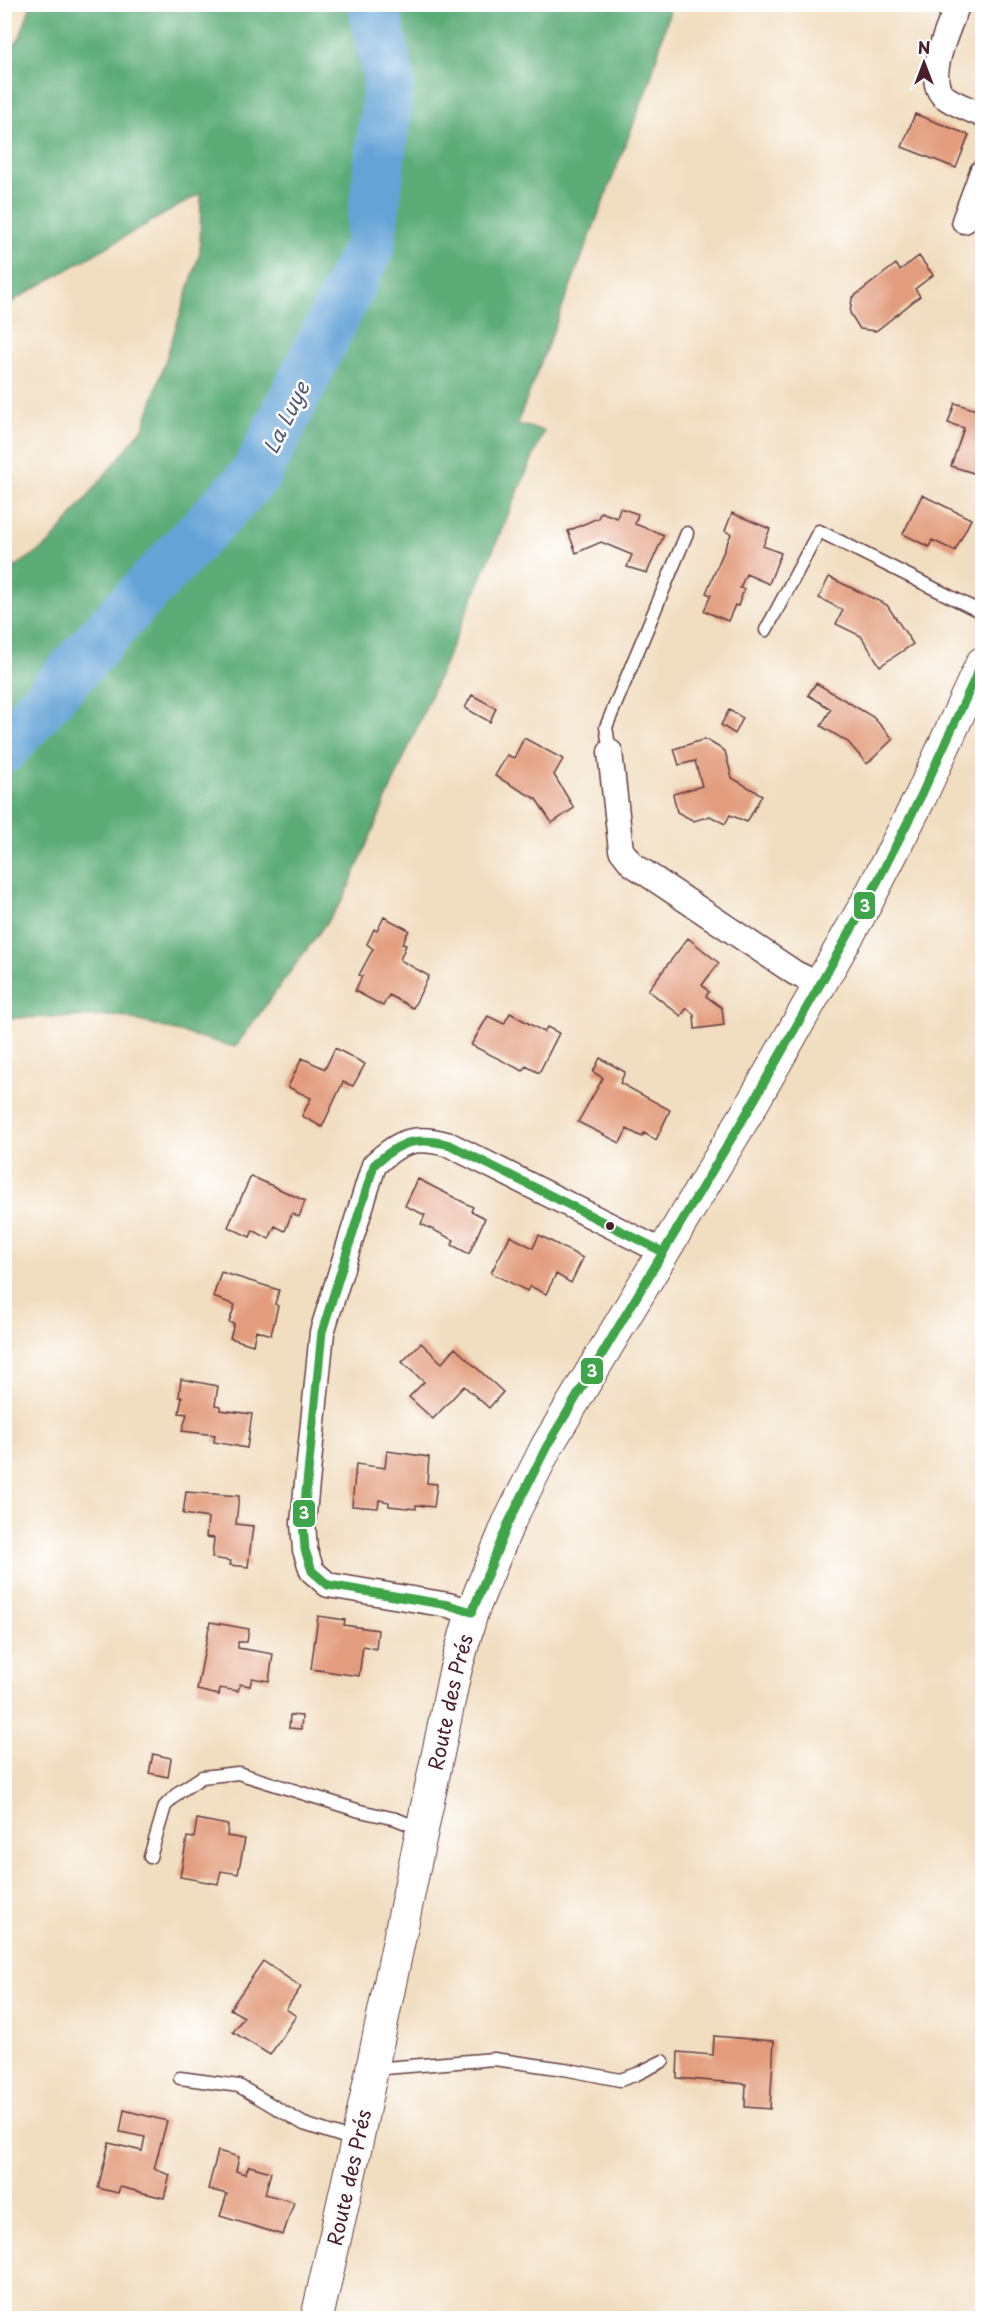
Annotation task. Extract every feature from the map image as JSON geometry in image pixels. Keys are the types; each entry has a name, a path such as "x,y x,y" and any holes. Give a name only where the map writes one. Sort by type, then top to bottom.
{"street":[{"path":"958,4 937,59 935,71 943,96 982,115"},
{"path":"964,221 982,172"},
{"name":"Route des Prés","path":"317,2319 357,2141 455,1672 472,1612 508,1524 548,1446 820,986 873,891 976,695 982,663"},
{"path":"610,752 621,850 632,864 795,973 820,986"},
{"path":"472,1612 448,1605 328,1585 312,1571 304,1550 303,1523 322,1332 374,1165 389,1150 409,1140 430,1139 450,1145 663,1252"}],"lane":[{"path":"766,630 819,531 979,611"},
{"path":"610,752 606,728 687,533"},
{"path":"150,1857 165,1806 179,1792 202,1777 238,1773 360,1811 396,1819 422,1829"},
{"path":"372,2069 494,2059 620,2080 663,2061"},
{"path":"180,2078 239,2086 304,2124 357,2141"}],"green space":[{"path":"31,5 669,5 669,14 650,81 517,424 544,431 343,900 235,1047 121,1016 5,1018 5,574 49,544 144,427 200,253 201,193 16,299 5,309 5,58 20,37"}],"building":[{"path":"915,114 969,135 956,168 902,147"},
{"path":"919,256 933,275 915,289 920,296 876,331 860,329 850,313 852,298 896,264 900,270"},
{"path":"955,403 982,412 980,475 951,466 964,428 948,423"},
{"path":"922,495 971,519 955,551 932,540 929,547 903,534"},
{"path":"620,508 638,514 635,524 664,535 647,573 627,567 632,555 601,542 576,553 568,531 598,518 601,512 617,518"},
{"path":"732,513 770,529 763,546 781,553 769,584 746,574 740,588 744,589 738,606 735,605 728,621 704,611 711,595 706,593 731,534 725,531"},
{"path":"829,577 887,605 913,644 880,666 861,636 836,624 843,610 819,598"},
{"path":"816,683 873,717 893,739 867,764 848,742 821,726 831,709 808,695"},
{"path":"472,695 496,708 490,722 465,708"},
{"path":"729,710 743,718 735,734 721,725"},
{"path":"524,738 563,759 554,775 574,808 552,823 536,799 495,776 507,755 514,758"},
{"path":"705,739 725,751 732,778 762,795 747,822 730,815 725,824 710,816 694,821 677,812 673,794 702,786 695,761 679,765 674,749"},
{"path":"384,917 409,930 402,944 406,945 400,960 429,976 413,1008 389,995 383,1006 355,991 362,976 359,975 373,949 367,944 374,929 377,931"},
{"path":"688,938 719,963 702,985 709,992 706,996 722,1008 724,1025 695,1029 694,1015 687,1008 681,1016 648,990"},
{"path":"510,1013 544,1032 547,1027 559,1033 539,1073 526,1066 523,1071 471,1045 488,1016 504,1024"},
{"path":"335,1048 365,1064 353,1086 343,1082 322,1127 302,1116 311,1098 288,1087 302,1058 325,1069"},
{"path":"600,1058 625,1072 620,1083 670,1110 656,1140 644,1133 642,1137 627,1129 620,1143 578,1122 603,1078 593,1072"},
{"path":"251,1176 305,1201 299,1217 292,1213 285,1231 275,1226 269,1239 253,1230 250,1237 228,1227"},
{"path":"418,1179 473,1207 471,1211 485,1218 469,1254 452,1245 454,1240 421,1224 425,1215 405,1206"},
{"path":"539,1235 583,1258 571,1283 556,1274 546,1294 530,1286 527,1291 491,1273 510,1236 533,1248"},
{"path":"221,1272 279,1290 275,1304 278,1306 271,1335 256,1330 253,1345 230,1338 234,1324 229,1322 235,1305 213,1297"},
{"path":"421,1343 442,1363 455,1348 503,1392 489,1408 464,1386 433,1419 409,1397 424,1382 402,1362"},
{"path":"181,1379 218,1386 215,1405 220,1406 220,1410 252,1414 247,1448 214,1442 215,1435 182,1431 187,1414 179,1413 182,1397 179,1397"},
{"path":"387,1451 429,1457 427,1483 437,1484 434,1507 416,1505 416,1509 389,1506 389,1502 379,1500 378,1508 352,1506 356,1464 385,1468"},
{"path":"186,1492 239,1496 236,1524 253,1526 248,1567 230,1565 231,1561 212,1558 214,1538 206,1537 208,1518 183,1514"},
{"path":"318,1616 345,1620 344,1625 378,1630 376,1649 363,1646 359,1676 311,1669"},
{"path":"210,1622 249,1629 247,1642 238,1642 238,1648 273,1654 269,1681 252,1678 250,1686 240,1684 238,1691 220,1688 219,1695 197,1690"},
{"path":"290,1715 302,1716 301,1729 289,1728"},
{"path":"153,1754 171,1758 168,1777 149,1773"},
{"path":"197,1819 228,1825 227,1836 245,1839 238,1874 221,1871 218,1884 180,1877 187,1837 194,1838"},
{"path":"263,1961 301,1987 286,2009 296,2016 270,2055 233,2032 244,2017 230,2009"},
{"path":"714,2036 774,2041 770,2109 745,2107 746,2084 677,2078 678,2052 713,2055"},
{"path":"124,2110 167,2121 154,2169 170,2175 164,2198 120,2187 118,2193 98,2188 109,2143 142,2151 145,2137 120,2132"},
{"path":"218,2151 239,2157 236,2171 245,2174 249,2166 271,2172 265,2194 294,2202 283,2235 220,2216 227,2194 208,2189"}],"waterway":[{"name":"La Luye","path":"4,748 112,626 257,473 370,245 389,79 373,4"}],"transit line":[{"name":"3","path":"472,1612 508,1524 547,1446 748,1111 867,902 921,796 982,663"},
{"name":"3","path":"472,1612 448,1605 328,1585 312,1571 305,1550 303,1523 322,1332 374,1165 392,1150 409,1143 427,1141 450,1145 663,1252"}]}
